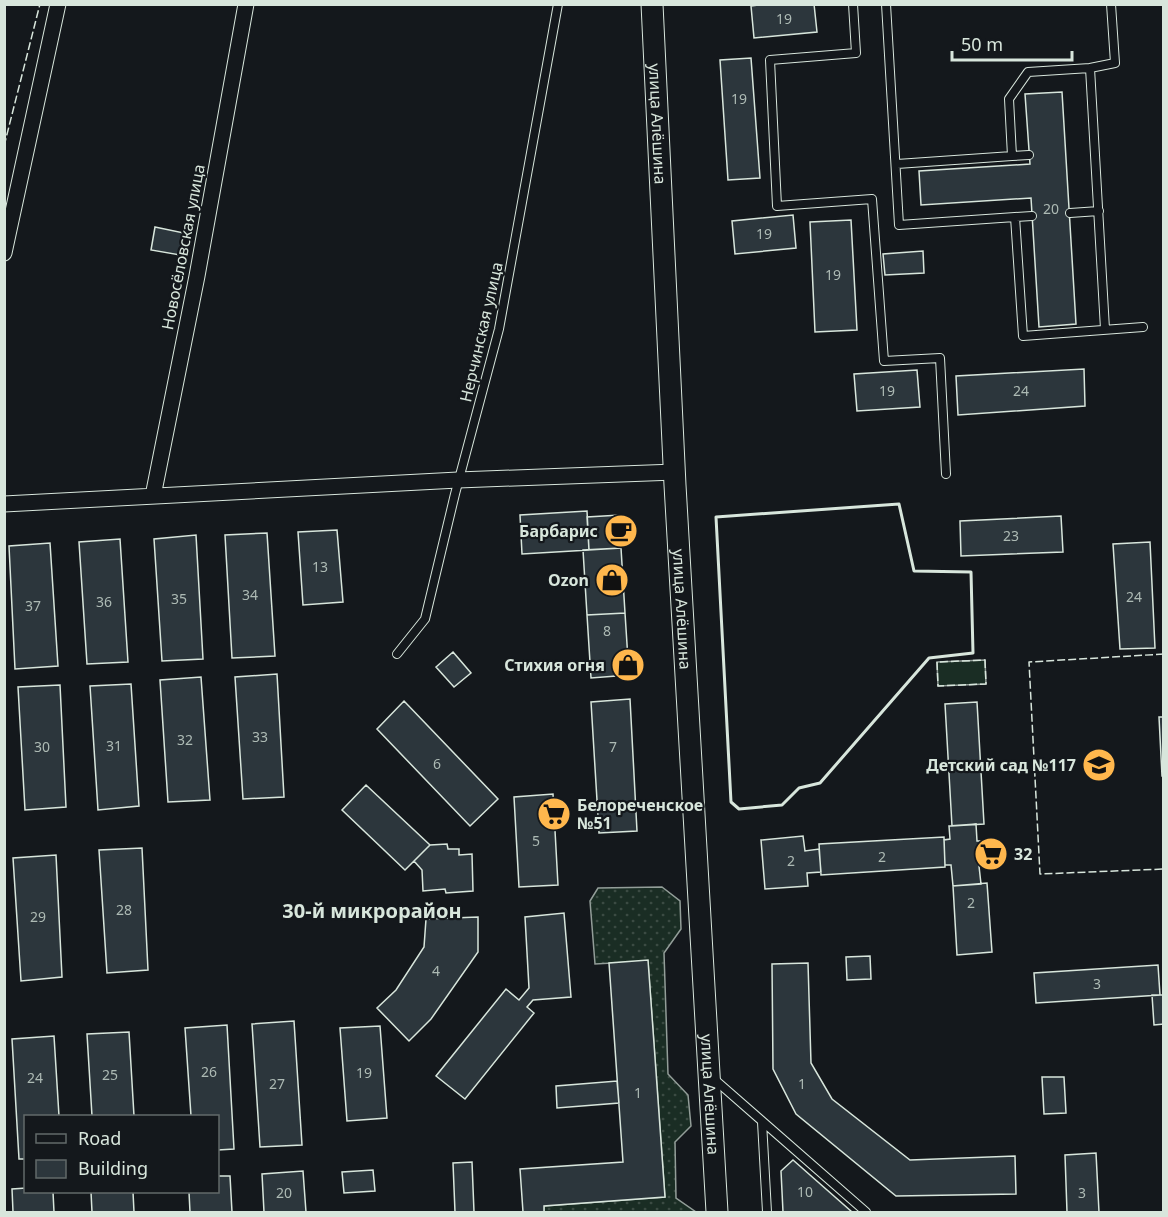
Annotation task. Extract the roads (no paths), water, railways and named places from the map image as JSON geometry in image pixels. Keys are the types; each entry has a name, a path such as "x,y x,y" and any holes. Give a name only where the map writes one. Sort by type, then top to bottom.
{"street":[{"path":"4,253 58,4"},
{"name":"Новосёловская улица","path":"153,496 246,4"},
{"name":"улица Алёшина","path":"652,4 675,472 717,1212"},
{"path":"4,504 459,480 675,472"}],"lane":[{"name":"Нерчинская улица","path":"397,654 425,619 499,329 558,4"},
{"path":"853,4 856,53 770,60 777,206 872,199 884,361 940,358 946,474"},
{"path":"886,4 899,225 1032,216"},
{"path":"1012,156 1008,99 1028,72 1090,68 1115,63 1111,4"},
{"path":"1090,68 1105,329"},
{"path":"897,164 1029,155"},
{"path":"1070,213 1099,211"},
{"path":"1015,217 1023,336 1143,327"},
{"path":"709,1074 866,1212"},
{"path":"762,1122 766,1212"}],"place":[{"name":"Барбарис","path":"621,531"},
{"name":"Ozon","path":"612,580"},
{"name":"Стихия огня","path":"628,665"},
{"name":"Детский сад №117","path":"1099,765"},
{"name":"Белореченское №51","path":"554,814"},
{"name":"32","path":"991,854"}],"district":[{"name":"30-й микрорайон","path":"372,911"}]}
